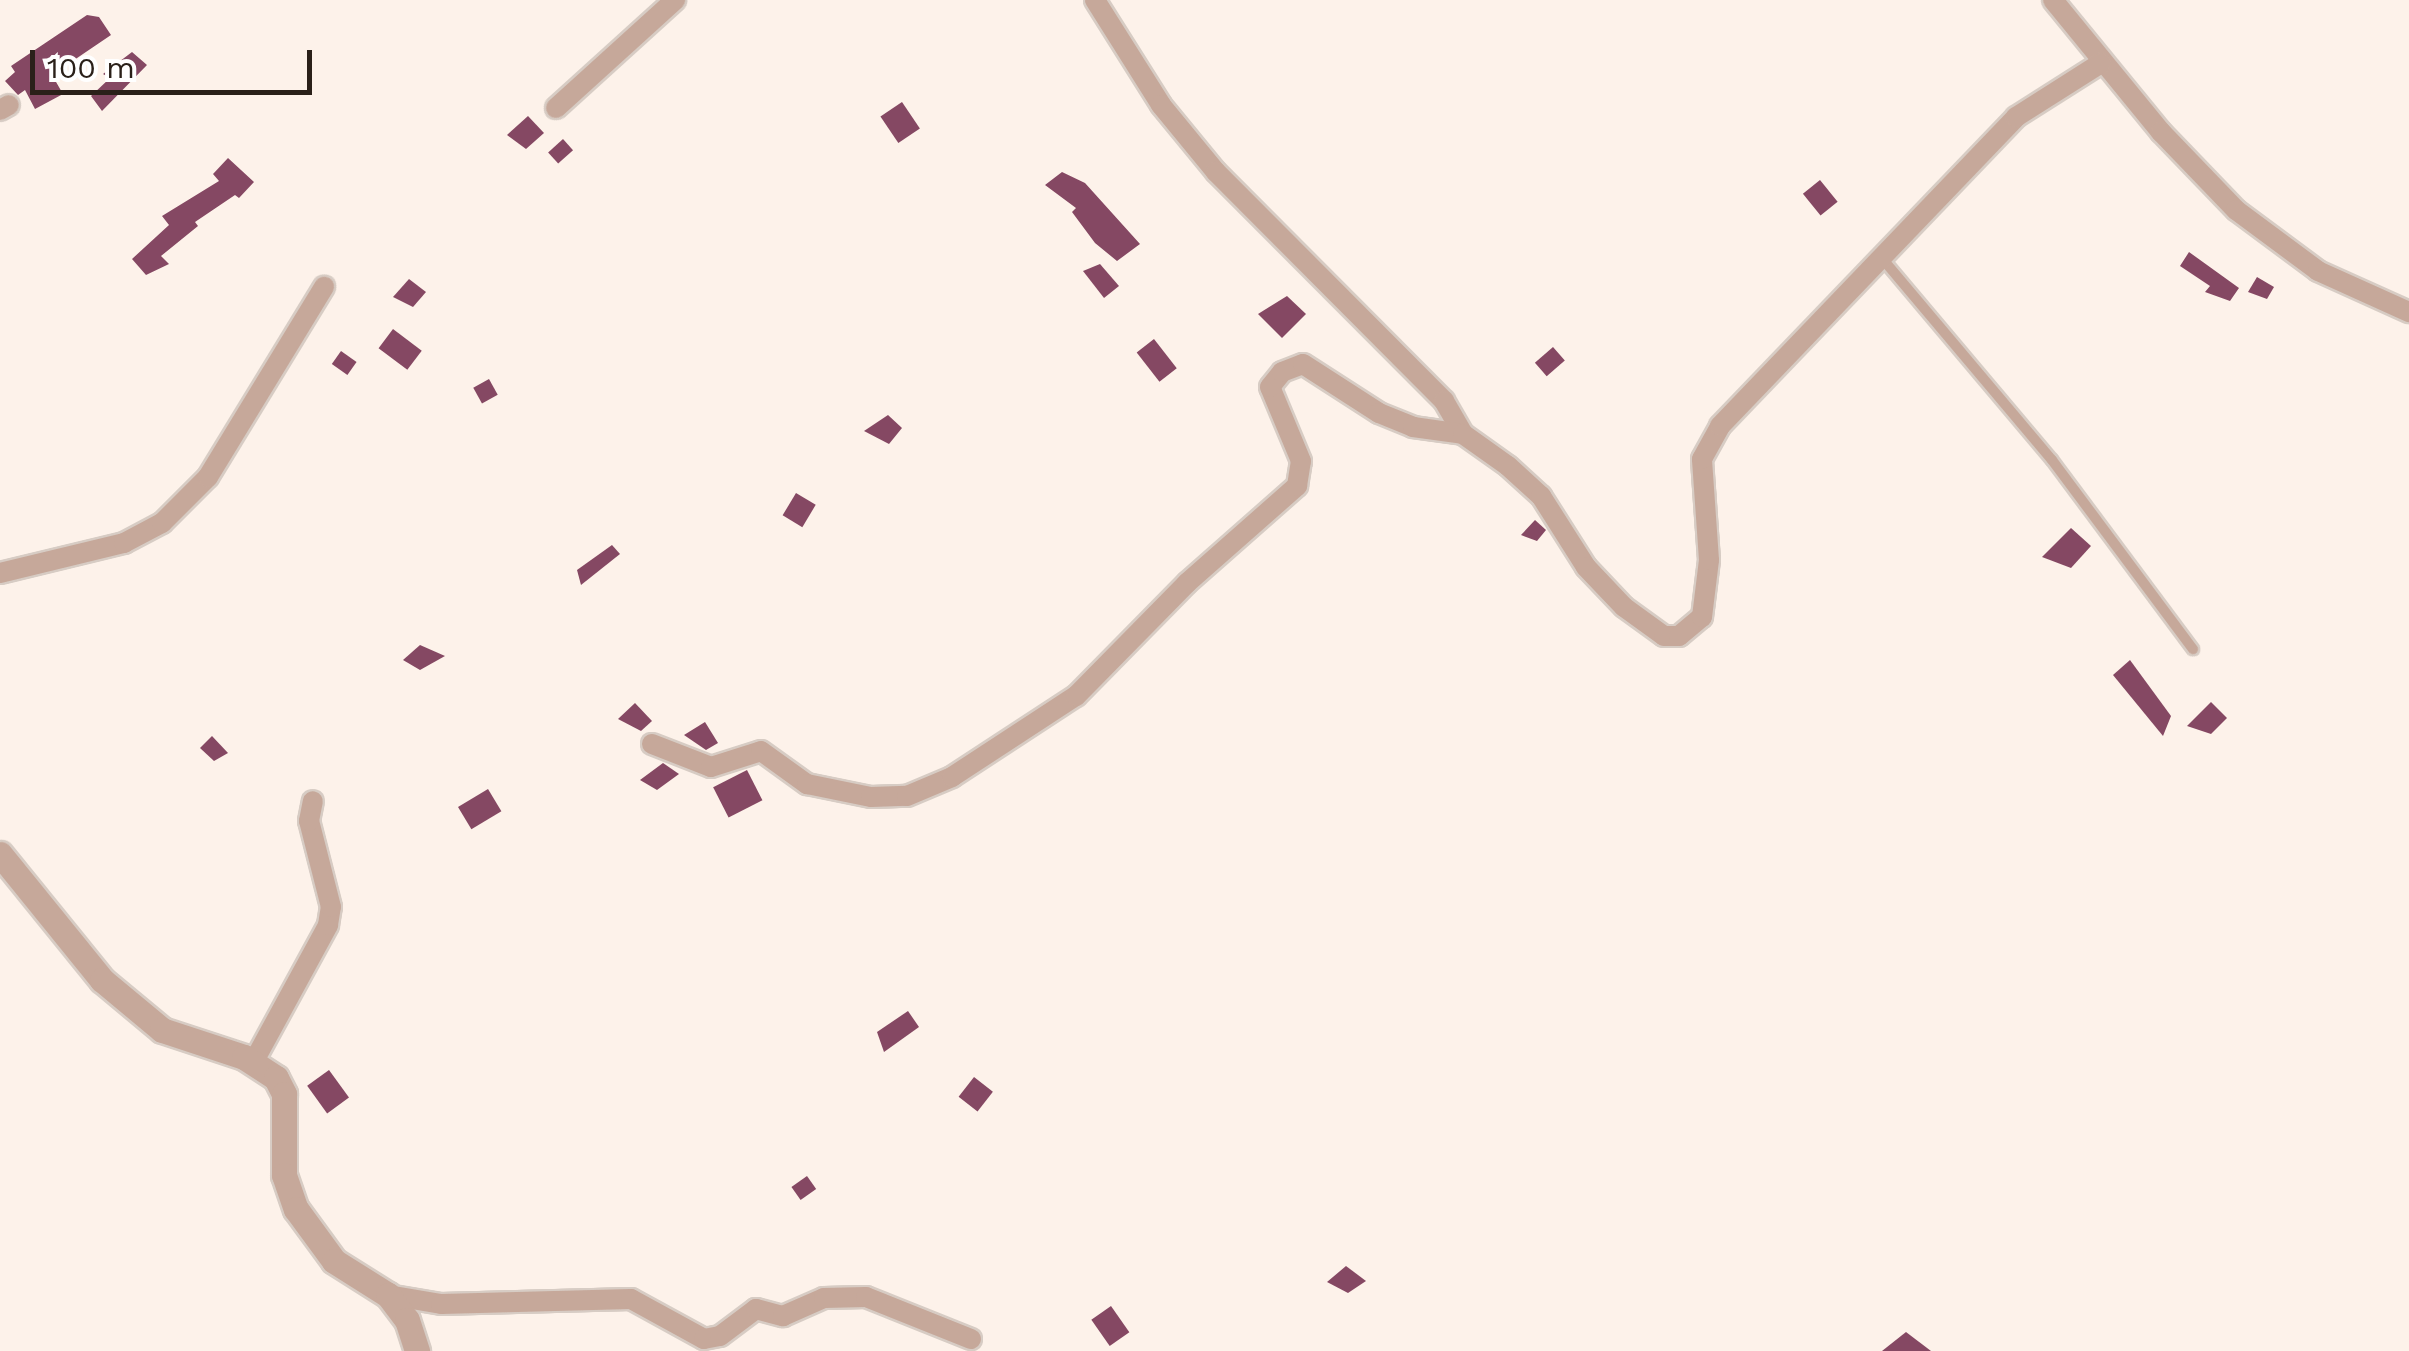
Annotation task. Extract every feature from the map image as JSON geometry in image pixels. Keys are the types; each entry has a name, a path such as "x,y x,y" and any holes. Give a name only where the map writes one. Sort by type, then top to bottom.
{"street":[{"path":"556,108 675,0"},
{"path":"1096,0 1161,105 1216,172 1444,401 1463,434 1541,496 1586,567 1624,607 1664,636 1679,636 1702,617 1708,560 1702,459 1711,442 1881,256 2016,117 2101,64"},
{"path":"2053,0 2101,64 2270,240 2318,271 2409,312"},
{"path":"0,573 112,547 162,522 208,478 324,287"},
{"path":"652,744 711,767 761,751 806,784 846,794 892,797 926,789 1076,696 1188,583 1296,486 1300,461 1270,387 1292,365 1316,367 1379,413 1413,427 1463,434"},
{"path":"254,1062 328,925 330,907 310,821 313,801"},
{"path":"0,854 102,980 162,1030 254,1062 276,1078 284,1094 284,1175 296,1209 334,1262 388,1295 407,1320 417,1351"},
{"path":"388,1295 440,1304 630,1299 704,1339 720,1336 756,1309 783,1316 824,1298 866,1297 971,1339"}],"lane":[{"path":"1881,256 2052,460 2193,650"}],"building":[{"path":"87,15 99,17 111,35 52,75 63,94 35,109 25,90 18,95 5,81 15,72 11,66"},
{"path":"132,52 147,65 102,111 91,96 110,78 103,74"},
{"path":"902,102 920,129 898,143 880,117"},
{"path":"528,116 544,133 526,149 507,135"},
{"path":"563,139 573,150 558,164 548,152"},
{"path":"228,158 254,182 239,198 235,195 195,222 198,226 161,256 169,264 146,275 132,259 169,225 162,216 219,181 213,174"},
{"path":"1062,172 1085,183 1140,244 1117,261 1095,243 1072,212 1076,208 1045,185"},
{"path":"1820,180 1838,202 1821,216 1803,194"},
{"path":"2189,252 2239,288 2230,301 2205,292 2210,286 2180,266"},
{"path":"1100,264 1119,286 1104,298 1083,271"},
{"path":"2257,277 2274,287 2267,299 2248,292"},
{"path":"409,279 426,292 413,307 393,297"},
{"path":"1287,296 1306,314 1282,338 1258,314"},
{"path":"393,329 422,351 407,370 379,348"},
{"path":"1154,339 1177,368 1159,382 1137,353"},
{"path":"1553,347 1565,361 1547,376 1535,363"},
{"path":"341,351 357,362 347,375 332,364"},
{"path":"489,379 498,395 482,403 473,388"},
{"path":"888,415 902,428 889,444 864,431"},
{"path":"796,493 816,505 802,527 783,515"},
{"path":"1535,520 1546,530 1537,541 1521,535"},
{"path":"2071,528 2091,546 2071,568 2042,557"},
{"path":"612,545 620,554 581,585 577,570"},
{"path":"420,645 445,656 420,670 403,660"},
{"path":"2130,660 2171,716 2163,736 2113,675"},
{"path":"2211,702 2227,718 2211,734 2187,726"},
{"path":"635,703 652,721 641,731 618,719"},
{"path":"705,722 718,743 706,750 684,735"},
{"path":"212,736 228,753 214,761 200,748"},
{"path":"663,763 679,774 657,790 640,780"},
{"path":"747,770 762,800 729,818 713,787"},
{"path":"488,789 501,811 471,829 458,807"},
{"path":"908,1011 919,1027 884,1052 877,1032"},
{"path":"329,1070 349,1098 327,1113 307,1086"},
{"path":"974,1077 993,1092 978,1111 959,1097"},
{"path":"807,1176 816,1189 801,1200 791,1187"},
{"path":"1346,1266 1366,1281 1348,1293 1327,1282"},
{"path":"1111,1306 1129,1332 1110,1346 1091,1320"},
{"path":"1906,1332 1931,1351 1882,1351"}]}
